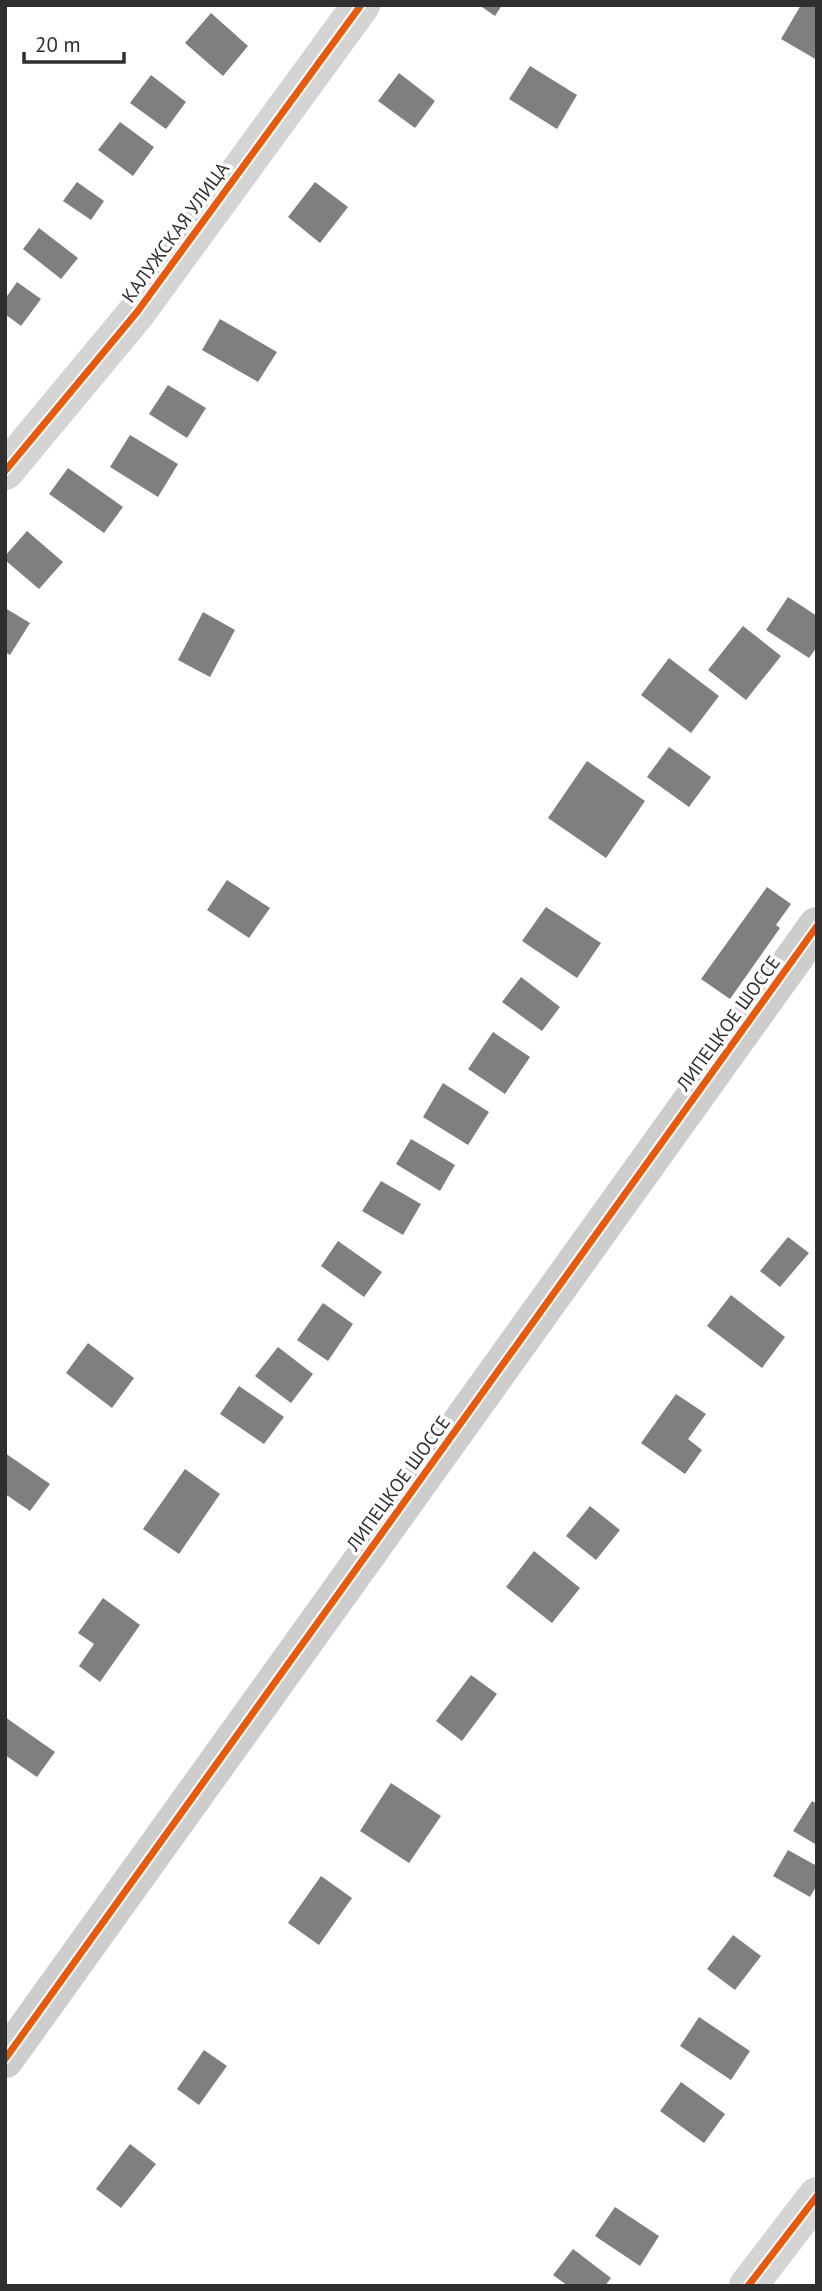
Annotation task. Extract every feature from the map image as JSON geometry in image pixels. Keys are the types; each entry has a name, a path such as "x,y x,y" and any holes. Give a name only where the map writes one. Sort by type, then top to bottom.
{"street":[{"name":"КАЛУЖСКАЯ УЛИЦА","path":"5,471 137,312 361,5"},
{"name":"ЛИПЕЦКОЕ ШОССЕ","path":"5,2059 817,926"},
{"path":"748,2286 816,2198"}],"building":[{"path":"479,5 502,5 495,16"},
{"path":"801,5 817,5 817,60 781,39"},
{"path":"211,13 248,46 223,76 185,43"},
{"path":"530,66 577,95 557,129 509,99"},
{"path":"399,73 435,101 415,128 378,101"},
{"path":"151,75 186,102 166,129 130,103"},
{"path":"120,122 154,147 133,176 98,150"},
{"path":"77,182 104,201 91,220 63,201"},
{"path":"315,182 348,207 320,243 288,217"},
{"path":"39,228 78,258 61,279 23,249"},
{"path":"17,282 41,299 21,326 5,314 5,299"},
{"path":"220,319 277,352 258,382 202,350"},
{"path":"168,385 206,408 187,438 149,414"},
{"path":"130,435 178,464 158,497 110,467"},
{"path":"68,468 123,507 104,533 49,494"},
{"path":"27,531 63,562 39,589 5,560 5,556"},
{"path":"788,597 817,616 817,647 809,658 766,630"},
{"path":"5,608 30,623 10,655 5,652"},
{"path":"203,612 235,630 210,677 178,660"},
{"path":"743,626 781,656 746,700 708,670"},
{"path":"669,658 719,696 691,733 641,695"},
{"path":"669,747 711,777 689,807 647,777"},
{"path":"587,761 645,801 606,858 548,818"},
{"path":"227,880 270,908 249,938 207,910"},
{"path":"767,887 791,904 776,925 780,928 730,999 701,979"},
{"path":"546,907 601,943 577,978 522,941"},
{"path":"521,977 560,1007 542,1031 502,1002"},
{"path":"493,1032 530,1057 505,1094 468,1069"},
{"path":"443,1083 489,1112 468,1145 423,1117"},
{"path":"411,1139 455,1165 440,1191 396,1164"},
{"path":"381,1181 421,1204 403,1235 362,1211"},
{"path":"788,1237 809,1253 780,1287 760,1271"},
{"path":"338,1241 382,1272 364,1297 321,1266"},
{"path":"731,1295 785,1337 762,1368 707,1326"},
{"path":"323,1303 353,1324 328,1361 297,1340"},
{"path":"88,1343 134,1378 112,1408 66,1373"},
{"path":"278,1347 313,1374 291,1403 255,1376"},
{"path":"239,1386 284,1417 264,1444 220,1414"},
{"path":"676,1394 706,1414 688,1439 702,1450 685,1474 641,1443"},
{"path":"5,1453 50,1484 30,1511 5,1494"},
{"path":"185,1469 220,1494 179,1554 143,1529"},
{"path":"590,1506 620,1530 596,1560 566,1536"},
{"path":"534,1551 580,1588 552,1623 506,1587"},
{"path":"103,1598 140,1625 100,1682 79,1666 94,1644 78,1633"},
{"path":"471,1675 497,1694 462,1741 436,1721"},
{"path":"5,1717 55,1752 37,1777 5,1755"},
{"path":"391,1783 441,1816 409,1863 360,1831"},
{"path":"812,1801 817,1804 817,1845 793,1831"},
{"path":"788,1850 817,1866 817,1885 810,1897 773,1876"},
{"path":"321,1876 352,1898 319,1945 288,1923"},
{"path":"733,1935 761,1956 735,1990 707,1969"},
{"path":"699,2017 750,2051 731,2080 680,2046"},
{"path":"204,2050 227,2066 199,2105 177,2089"},
{"path":"681,2082 725,2114 704,2143 660,2111"},
{"path":"130,2144 156,2164 121,2208 96,2189"},
{"path":"615,2207 659,2236 640,2266 595,2236"},
{"path":"573,2249 611,2278 605,2286 568,2286 553,2275"}],"cycle path":[{"path":"5,471 137,312 361,5"},
{"path":"5,2059 817,926"},
{"path":"748,2286 817,2196"}]}
